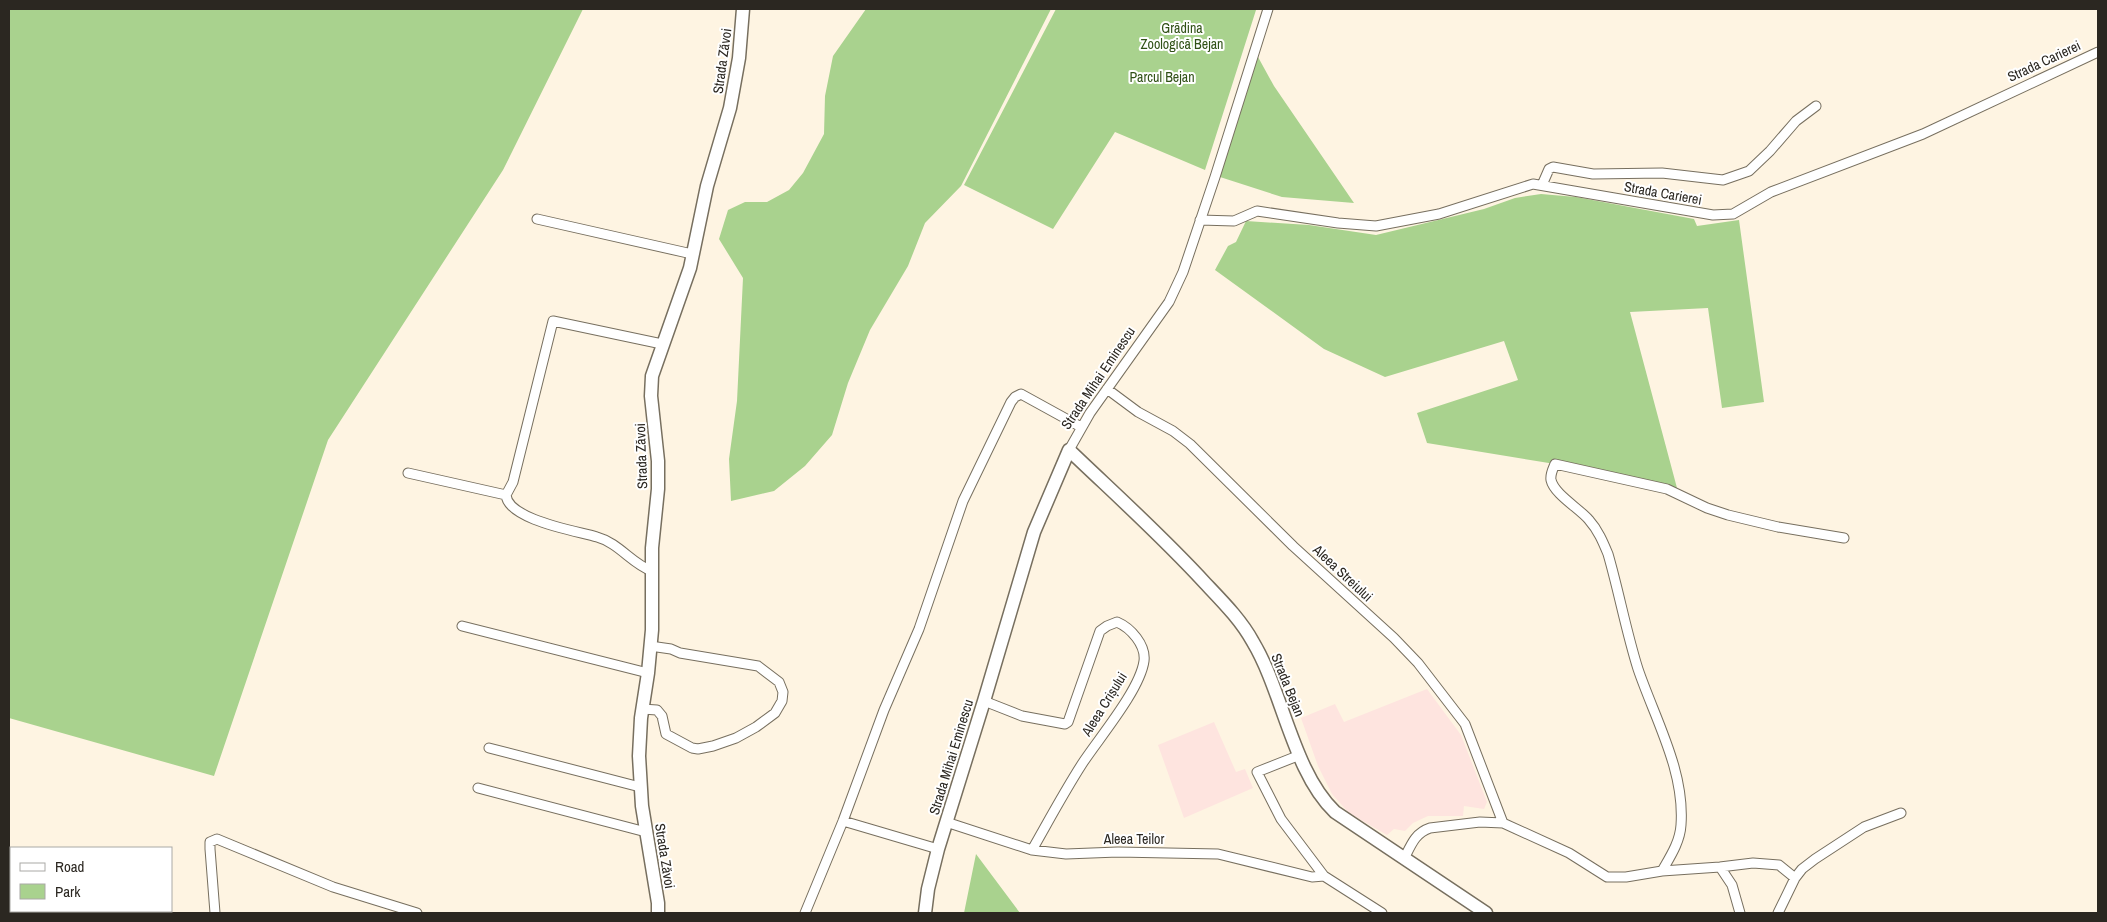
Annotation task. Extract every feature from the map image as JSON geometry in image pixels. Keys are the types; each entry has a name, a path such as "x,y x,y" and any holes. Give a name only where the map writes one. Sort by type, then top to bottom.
{"street":[{"name":"Strada Zăvoi","path":"658,913 640,787 639,756 642,709 648,674 650,646 658,461 651,396 652,376 683,290 707,186 736,83 743,9"},
{"name":"Strada Mihai Eminescu","path":"925,913 928,889 938,849 1034,532 1052,485 1081,427 1169,302 1183,272 1268,9"},
{"name":"Strada Carierei","path":"1200,220 1234,221 1257,211 1338,224 1376,226 1438,214 1533,184 1713,215 1733,214 1771,192 1923,134 2098,52"},
{"path":"1542,185 1549,169 1553,167 1592,174 1662,173 1723,180 1749,171 1770,151 1796,121 1816,106"},
{"path":"537,219 692,254"},
{"path":"652,571 600,537 532,520 509,504 506,495 513,482 553,321 662,344"},
{"name":"Aleea Streiului","path":"1107,389 1138,412 1174,432 1190,444 1335,586 1394,638 1418,663 1465,724 1503,823"},
{"path":"805,913 843,821 884,710 919,629 963,501 1012,402 1015,397 1021,394 1081,427"},
{"name":"Strada Bejan","path":"1069,450 1190,566 1245,628 1263,660 1315,790 1324,801 1335,812 1486,913"},
{"path":"1662,870 1675,847 1681,826 1680,802 1673,762 1638,667 1602,538 1589,520 1552,483 1550,477 1555,464 1666,489 1707,508 1728,515 1778,527 1844,538"},
{"path":"408,473 506,495"},
{"name":"Aleea Crișului","path":"984,701 1022,716 1065,724 1068,722 1100,631 1117,622 1132,633 1143,650 1143,666 1133,689 1080,766 1032,850"},
{"path":"462,626 648,674"},
{"path":"642,709 657,710 662,716 666,734 689,747 698,749 725,742 756,727 778,710 783,697 779,682 758,666 680,654 670,649 650,646"},
{"path":"489,748 640,787"},
{"name":"Aleea Teilor","path":"1300,755 1257,772 1281,819 1324,876 1382,913"},
{"path":"478,788 646,832"},
{"path":"1778,913 1795,878 1802,869 1864,827 1901,813"},
{"path":"843,821 938,849"},
{"name":"Aleea Teilor","path":"946,822 1032,850 1066,854 1118,852 1218,854 1312,877 1324,876"},
{"path":"1404,859 1416,837 1422,831 1442,825 1480,822 1503,823 1569,853 1607,877 1626,877 1662,870 1720,868 1754,863 1769,863 1779,865 1795,878"},
{"path":"215,913 210,842 216,839 333,887 417,913"},
{"path":"1720,868 1732,885 1740,913"}],"shaded area":[{"path":"1427,689 1461,735 1487,802 1484,809 1464,806 1463,816 1428,816 1413,823 1405,831 1394,829 1387,835 1349,813 1332,794 1318,766 1301,718 1335,704 1344,722"},
{"path":"1214,722 1236,772 1245,769 1253,788 1184,818 1158,745"}],"green space":[{"path":"9,9 583,9 503,170 328,440 214,776 9,718"},
{"path":"866,9 1051,9 961,186 925,223 908,266 870,330 848,383 832,435 805,466 774,491 731,501 729,459 737,401 743,278 719,239 728,210 745,202 767,202 789,190 803,173 824,134 825,96 833,56"},
{"name":"Parcul Bejan","path":"1056,9 1256,10 1205,170 1115,132 1053,229 964,185"},
{"path":"1258,57 1274,86 1354,203 1282,197 1220,177"},
{"path":"1541,194 1576,197 1694,219 1697,226 1739,220 1764,402 1722,408 1708,308 1630,312 1677,488 1555,464 1427,443 1417,413 1518,380 1504,341 1385,377 1324,349 1215,270 1228,246 1236,242 1246,221 1309,225 1376,235 1484,209 1515,198"},
{"path":"976,854 1020,913 964,913"}],"park label":[{"name":"Grădina Zoologică Bejan","path":"1182,36"}]}
